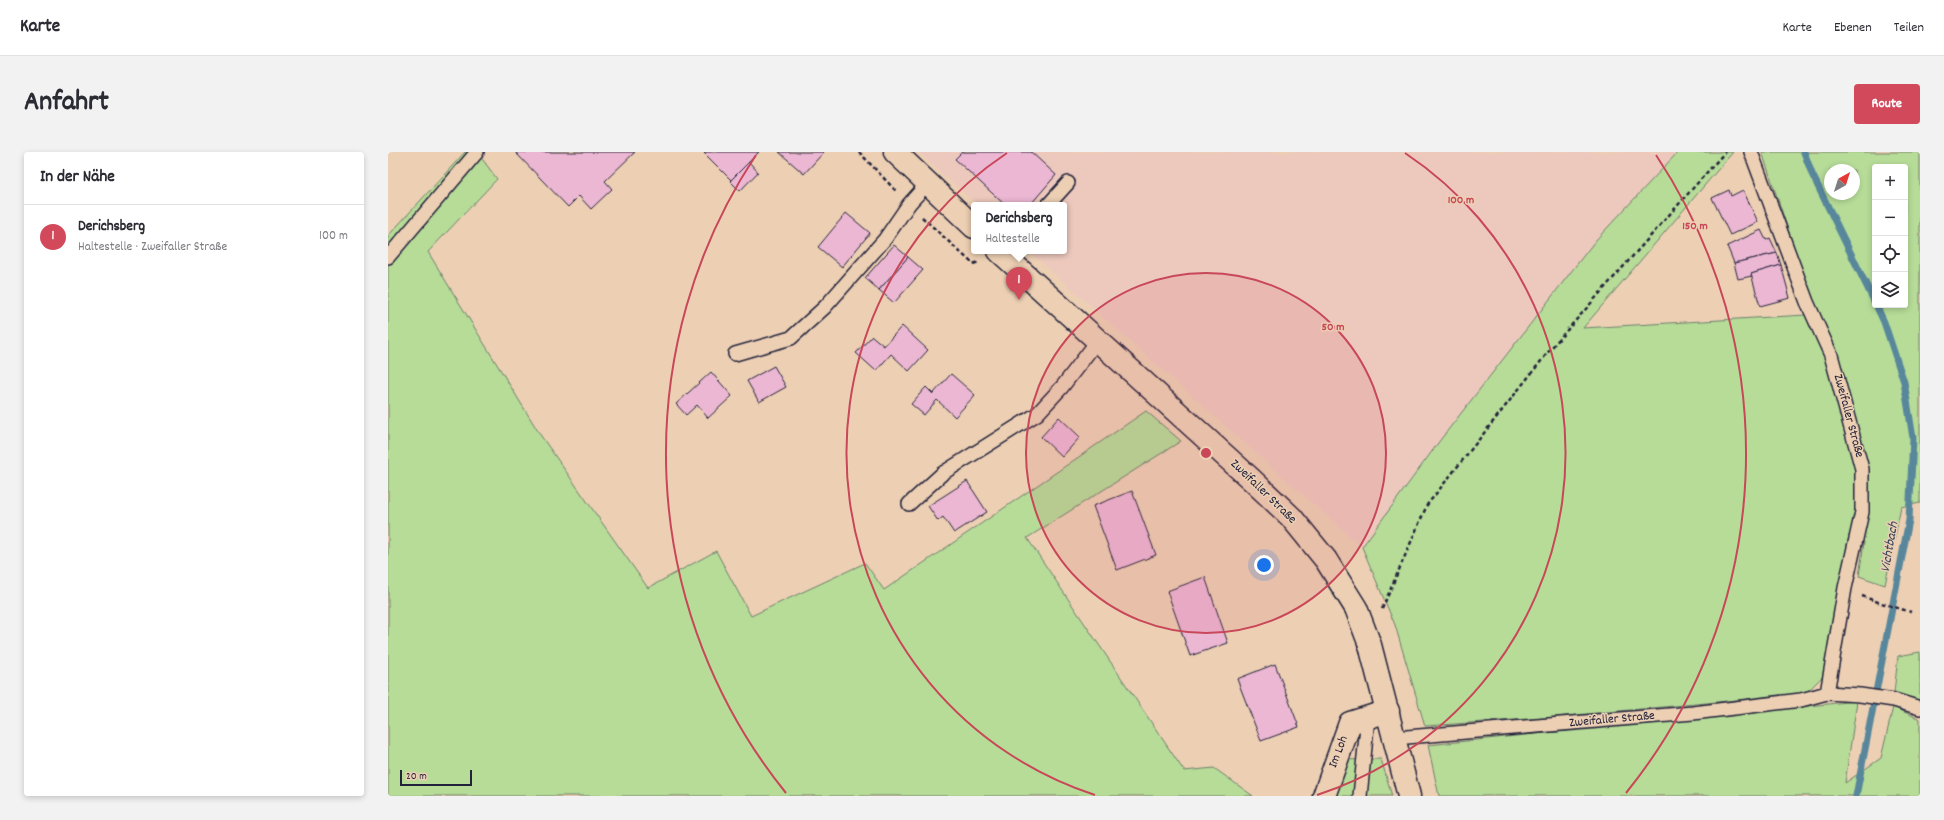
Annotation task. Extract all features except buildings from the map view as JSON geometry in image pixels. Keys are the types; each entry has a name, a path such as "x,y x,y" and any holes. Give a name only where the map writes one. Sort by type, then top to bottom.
{"main road":[{"path":"895,152 971,225"},
{"name":"Zweifaller Straße","path":"1005,254 1291,517 1326,560 1342,583 1356,608 1370,645 1378,714 1395,738 1409,796"},
{"name":"Im Loh","path":"1324,796 1350,723 1378,714"}],"lane":[{"path":"388,257 477,152"},
{"name":"Zweifaller Straße","path":"1751,152 1807,302 1831,355 1862,469 1862,512 1845,588 1827,693"},
{"path":"1051,202 1068,183"},
{"path":"735,354 791,338 825,307 880,245 908,204 928,184"},
{"path":"909,504 943,473 1037,414 1062,387 1098,340"},
{"name":"Zweifaller Straße","path":"1395,738 1693,712 1801,700 1827,693 1860,695 1894,700 1920,708"},
{"path":"1360,796 1378,714"}],"path":[{"path":"1370,645 1386,595 1427,505 1553,346 1725,152"},
{"path":"1878,602 1911,612"}],"shaded area":[{"path":"918,152 1678,152 1595,241 1441,439 1362,547 1032,254 1067,254 1067,202 974,202"}],"green space":[{"path":"465,152 477,152 497,179 428,252 541,436 648,588 716,551 751,616 865,563 884,590 1146,411 1181,441 1027,538 1184,771 1214,768 1253,796 388,796 388,236"},
{"path":"1678,152 1733,152 1583,328 1806,315 1813,304 1762,152 1920,152 1920,503 1901,507 1885,585 1859,576 1864,542 1849,535 1823,676 1805,694 1542,718 1425,726 1395,625 1362,547 1441,439 1595,241"},
{"path":"1920,652 1920,703 1894,693 1898,656"},
{"path":"1857,701 1845,783 1881,758 1893,707 1920,719 1920,796 1439,796 1428,745"},
{"path":"1381,759 1392,796 1336,796 1343,760"}],"waterway":[{"name":"Vichtbach","path":"1804,152 1812,174 1872,297"},
{"name":"Vichtbach","path":"1856,796 1909,520 1913,438 1904,382 1884,322 1877,308"}],"place":[{"name":"Derichsberg","path":"1019,300"}]}
